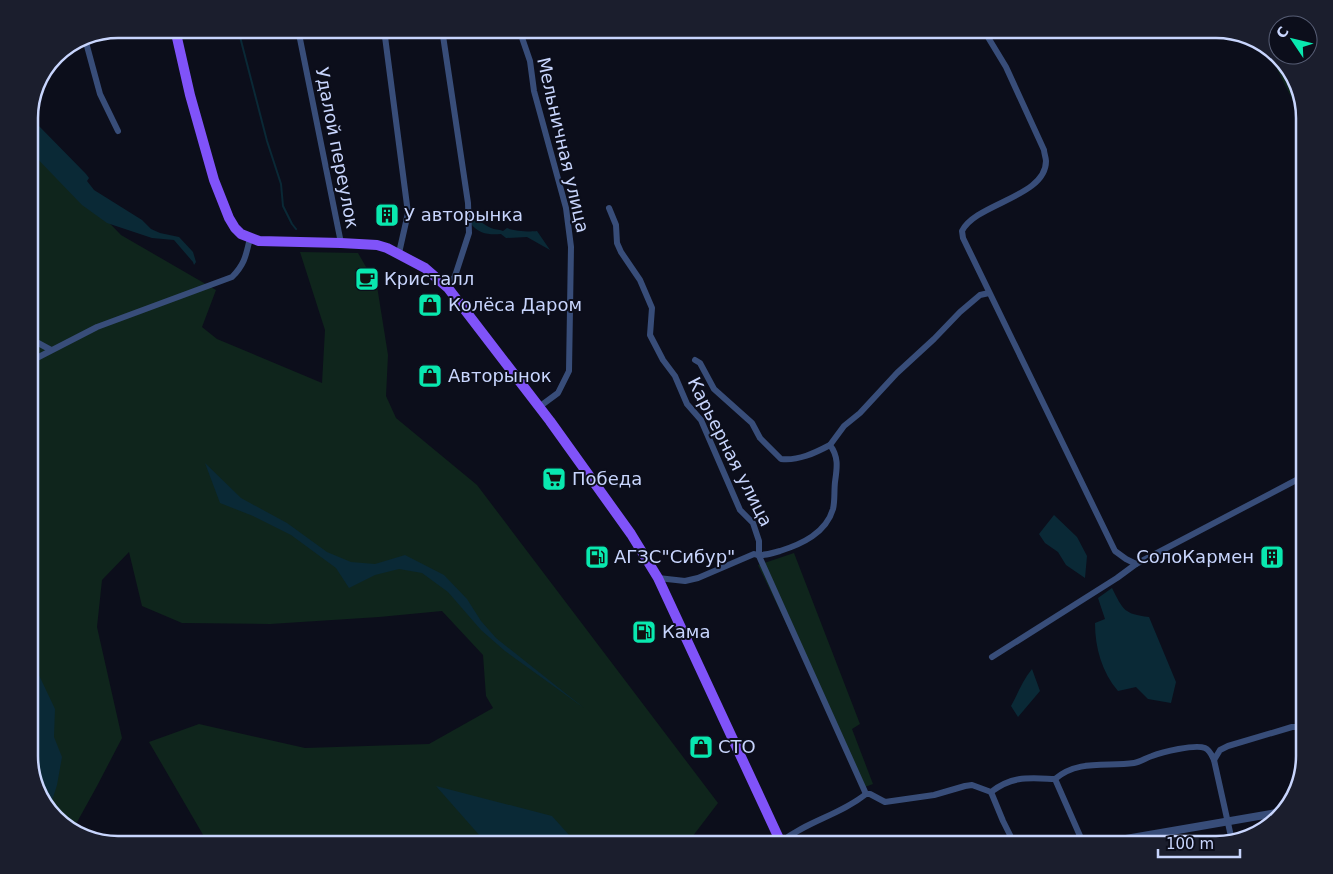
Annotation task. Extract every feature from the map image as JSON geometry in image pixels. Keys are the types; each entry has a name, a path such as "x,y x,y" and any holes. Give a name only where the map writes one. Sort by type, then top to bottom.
{"main road":[{"path":"177,38 190,95 214,180 229,218 240,234 250,238 274,242 377,245 398,253 425,268 448,288 539,407 631,534 658,578 776,836"}],"street":[{"name":"Удалой переулок","path":"300,38 341,243"},
{"path":"385,38 408,213 398,253"},
{"path":"443,38 468,204 469,224 469,233 456,276 448,288"},
{"name":"Мельничная улица","path":"522,38 530,61 534,91 566,208 571,247 569,371 558,393 539,407"},
{"path":"988,38 1006,67 1044,150 1046,161 1044,171 1029,188 969,221 962,231 963,238 1115,550 1136,564"},
{"path":"86,44 100,94 118,131"},
{"name":"Карьерная улица","path":"609,208 616,225 617,242 621,252 640,280 652,308 650,335 663,360 675,376 687,404 701,420 740,510 753,523 759,541 759,556 866,794"},
{"path":"38,357 97,327 232,277 246,259 250,238"},
{"path":"695,360 700,363 714,389 752,423 760,438 781,460 788,460 814,454 830,446 844,426 860,413 897,372 973,300 980,295 989,293"},
{"path":"38,343 51,350"},
{"path":"658,578 685,581 698,578 754,554 759,556 807,541 831,516 834,507 833,495 837,466 836,453 830,446"},
{"path":"992,657 1136,564 1296,480"},
{"path":"1214,760 1220,750 1228,746 1296,727"},
{"path":"991,792 1000,785 1014,779 1056,779 1063,772 1075,768 1100,763 1136,763 1154,755 1194,747 1206,748 1211,752 1214,760 1231,835"},
{"path":"1056,779 1080,836"},
{"path":"789,836 794,832 838,812 866,794 870,794 885,802 934,795 972,785 991,792 1010,836"},
{"path":"1145,836 1271,814"}],"green space":[{"path":"1275,65 1285,77 1294,104"},
{"path":"38,149 121,235 216,290 202,327 217,339 322,383 325,330 300,252 358,253 377,286 388,355 386,396 396,418 477,485 718,803 693,836 204,836 149,742 199,724 305,748 429,744 493,708 486,696 483,655 442,611 270,624 182,623 142,606 129,552 102,580 97,627 122,738 76,824 61,813 48,797 39,772 38,762"},
{"path":"794,553 860,724 852,729 873,784 865,787 758,565"}],"water":[{"path":"38,125 86,174 89,178 87,181 94,190 142,220 151,229 179,237 193,252 196,262 194,265 174,240 152,238 107,223 82,205 38,159"},
{"path":"472,218 491,228 503,231 507,228 537,231 550,250 527,237 506,238 501,234 481,232 471,224"},
{"path":"205,463 241,498 287,523 327,552 351,562 375,564 405,555 444,575 467,599 481,621 496,638 584,708 505,651 481,630 448,592 422,573 399,569 375,575 349,588 336,568 291,535 253,516 220,503"},
{"path":"1054,515 1077,537 1087,556 1085,578 1066,565 1058,552 1045,543 1039,534"},
{"path":"1112,588 1125,610 1149,617 1176,682 1171,703 1148,699 1136,687 1118,691 1112,684 1100,659 1096,642 1095,623 1105,619 1098,598"},
{"path":"1032,669 1040,691 1018,717 1011,706"},
{"path":"38,673 55,709 54,737 62,757 52,802 39,772"},
{"path":"436,786 552,816 570,836 480,836"}],"waterway":[{"path":"240,38 267,141 281,184 283,206 296,229"}],"place":[{"name":"У авторынка","path":"387,215"},
{"name":"Кристалл","path":"367,279"},
{"name":"Колёса Даром","path":"430,305"},
{"name":"Авторынок","path":"430,376"},
{"name":"Победа","path":"554,479"},
{"name":"АГЗС\"Сибур\"","path":"597,557"},
{"name":"СолоКармен","path":"1272,557"},
{"name":"Кама","path":"644,632"},
{"name":"СТО","path":"701,747"}]}
